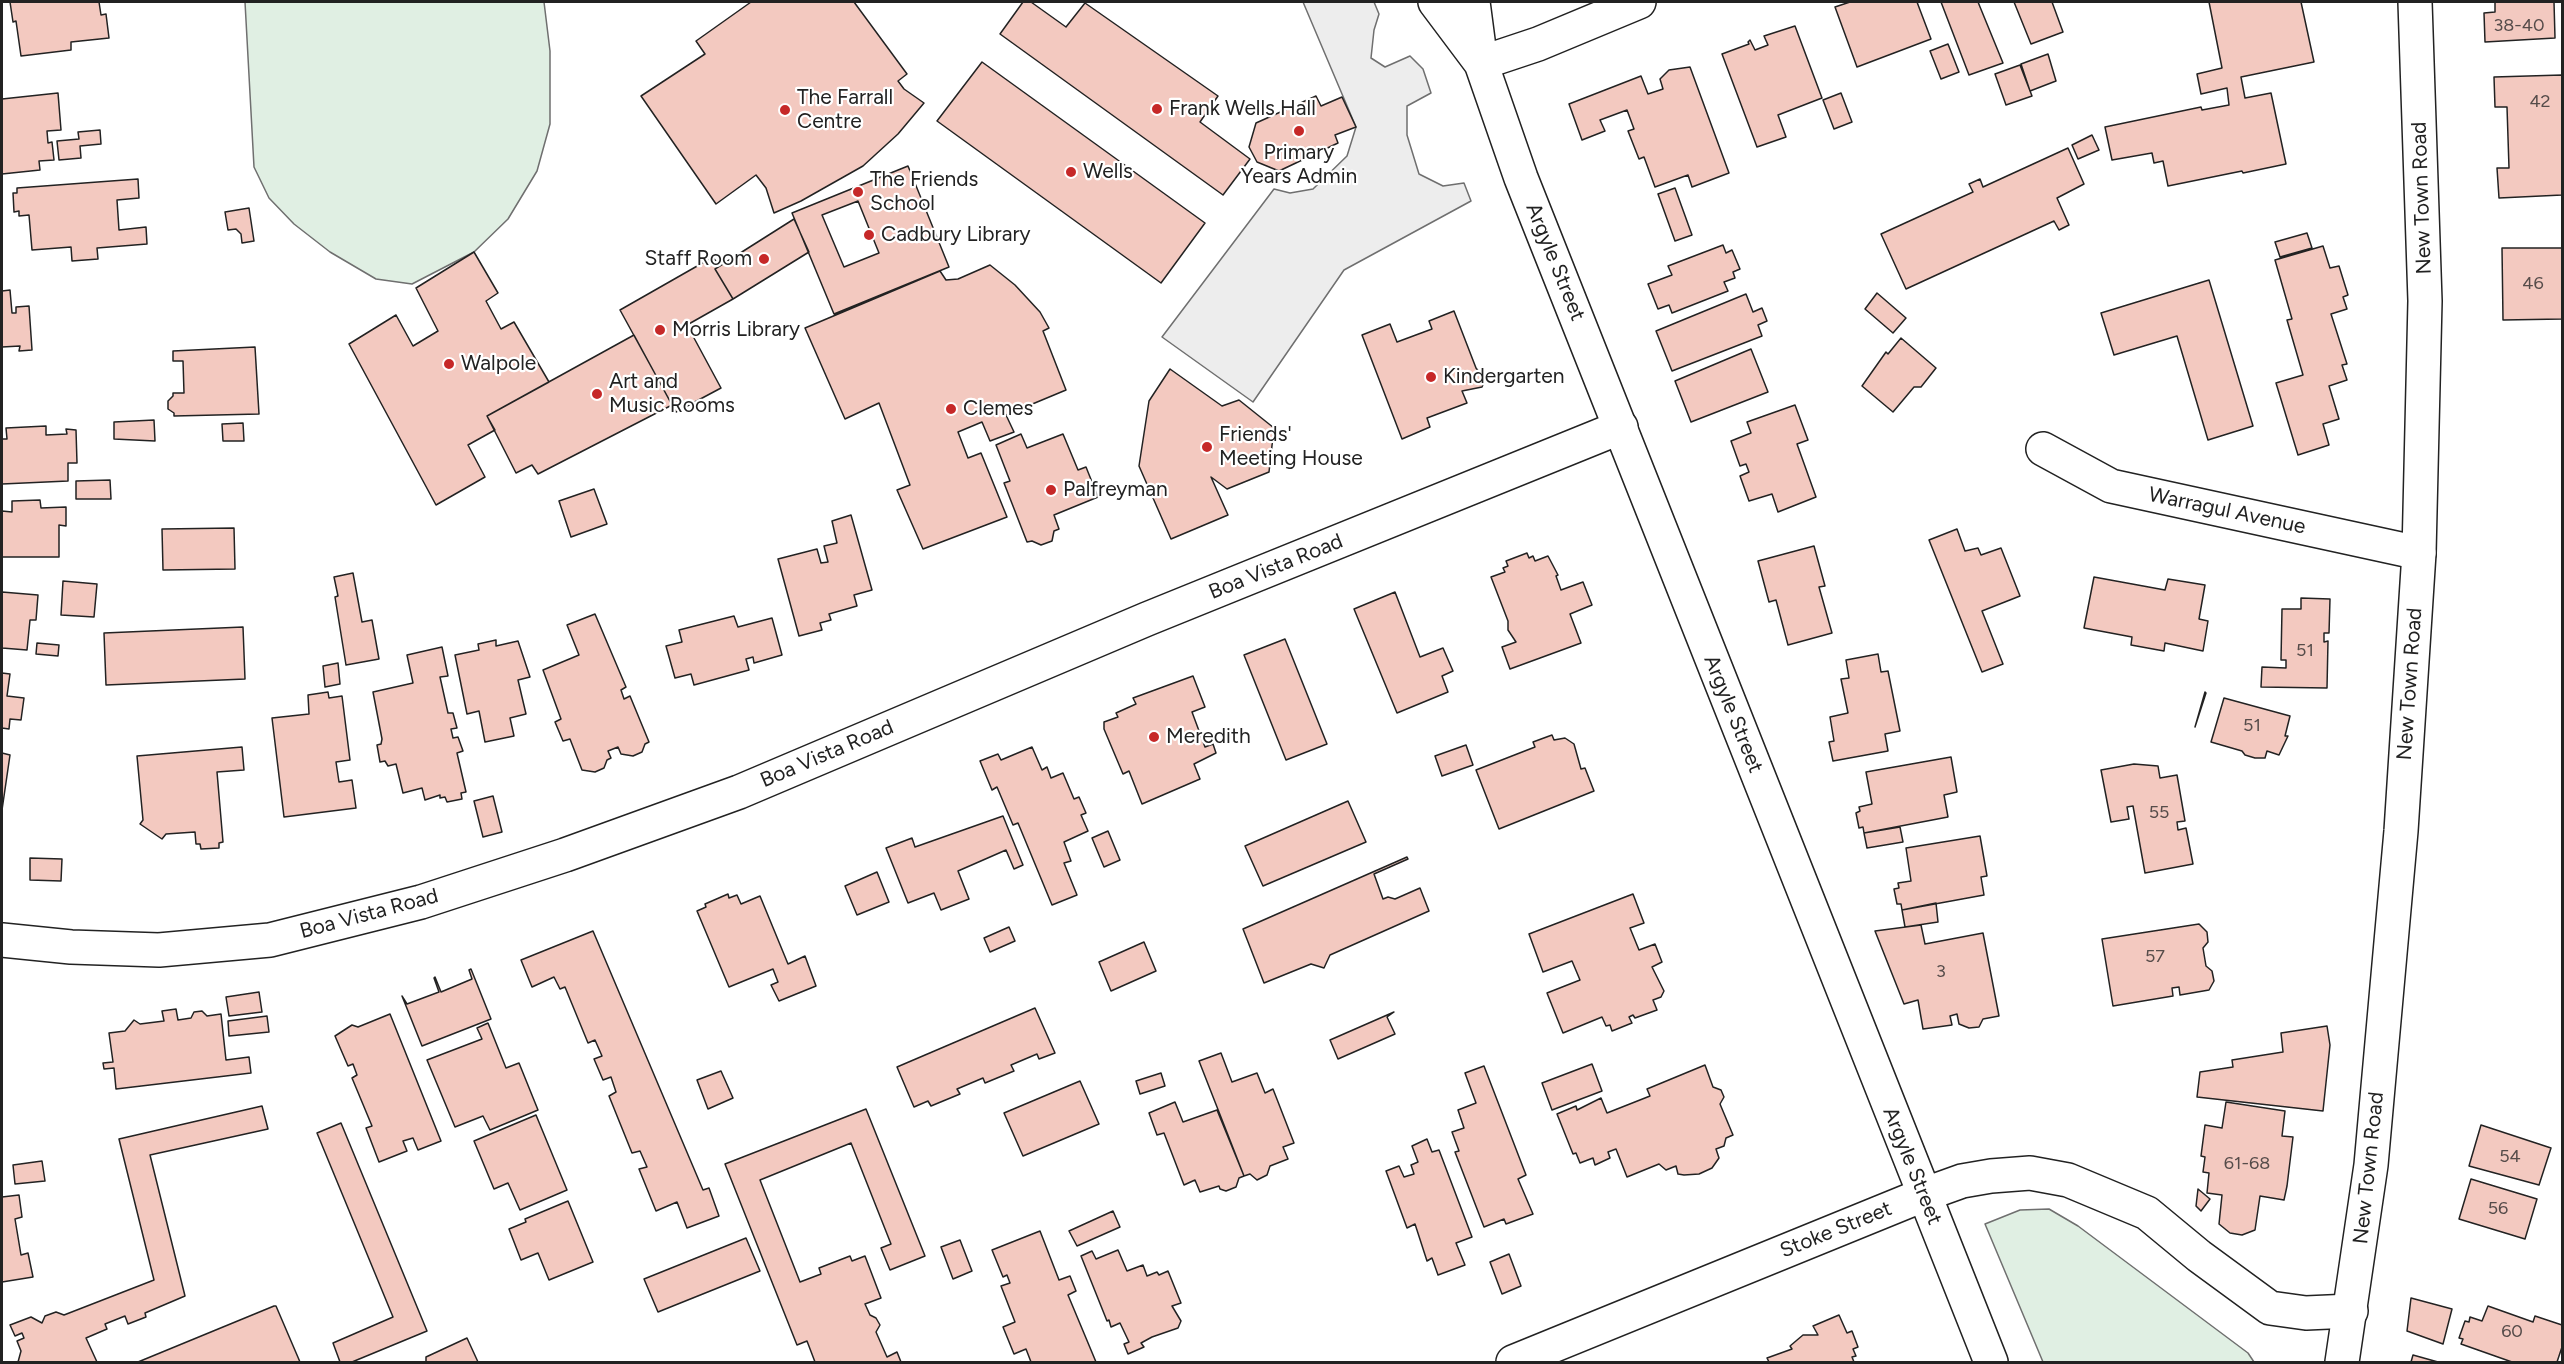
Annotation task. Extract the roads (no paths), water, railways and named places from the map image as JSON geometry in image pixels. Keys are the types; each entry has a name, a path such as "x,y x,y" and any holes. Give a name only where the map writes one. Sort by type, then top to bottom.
{"street":[{"name":"Argyle Street","path":"1435,2 1481,63"},
{"name":"Argyle Street","path":"1473,2 1481,63 1521,178 1991,1362"},
{"path":"1481,63 1538,44 1639,2"},
{"name":"New Town Road","path":"2342,1362 2371,1165 2401,819 2419,553 2425,301 2415,2"},
{"name":"Boa Vista Road","path":"2,940 71,947 159,950 259,941 421,902 566,855 740,792 1147,619 1621,428"},
{"name":"Warragul Avenue","path":"2043,449 2111,486 2419,553"},
{"name":"Stoke Street","path":"1513,1362 1923,1195 1962,1181 2030,1173 2068,1180 2147,1213 2199,1256 2270,1308 2306,1313 2351,1311"}],"place":[{"name":"Frank Wells Hall","path":"1157,109"},
{"name":"The Farrall Centre","path":"785,110"},
{"name":"Primary Years Admin","path":"1299,131"},
{"name":"Wells","path":"1071,172"},
{"name":"The Friends School","path":"858,192"},
{"name":"Cadbury Library","path":"869,235"},
{"name":"Staff Room","path":"764,259"},
{"name":"Morris Library","path":"660,330"},
{"name":"Walpole","path":"449,364"},
{"name":"Kindergarten","path":"1431,377"},
{"name":"Art and Music Rooms","path":"597,394"},
{"name":"Clemes","path":"951,409"},
{"name":"Friends' Meeting House","path":"1207,447"},
{"name":"Palfreyman","path":"1051,490"},
{"name":"Meredith","path":"1154,737"}]}
